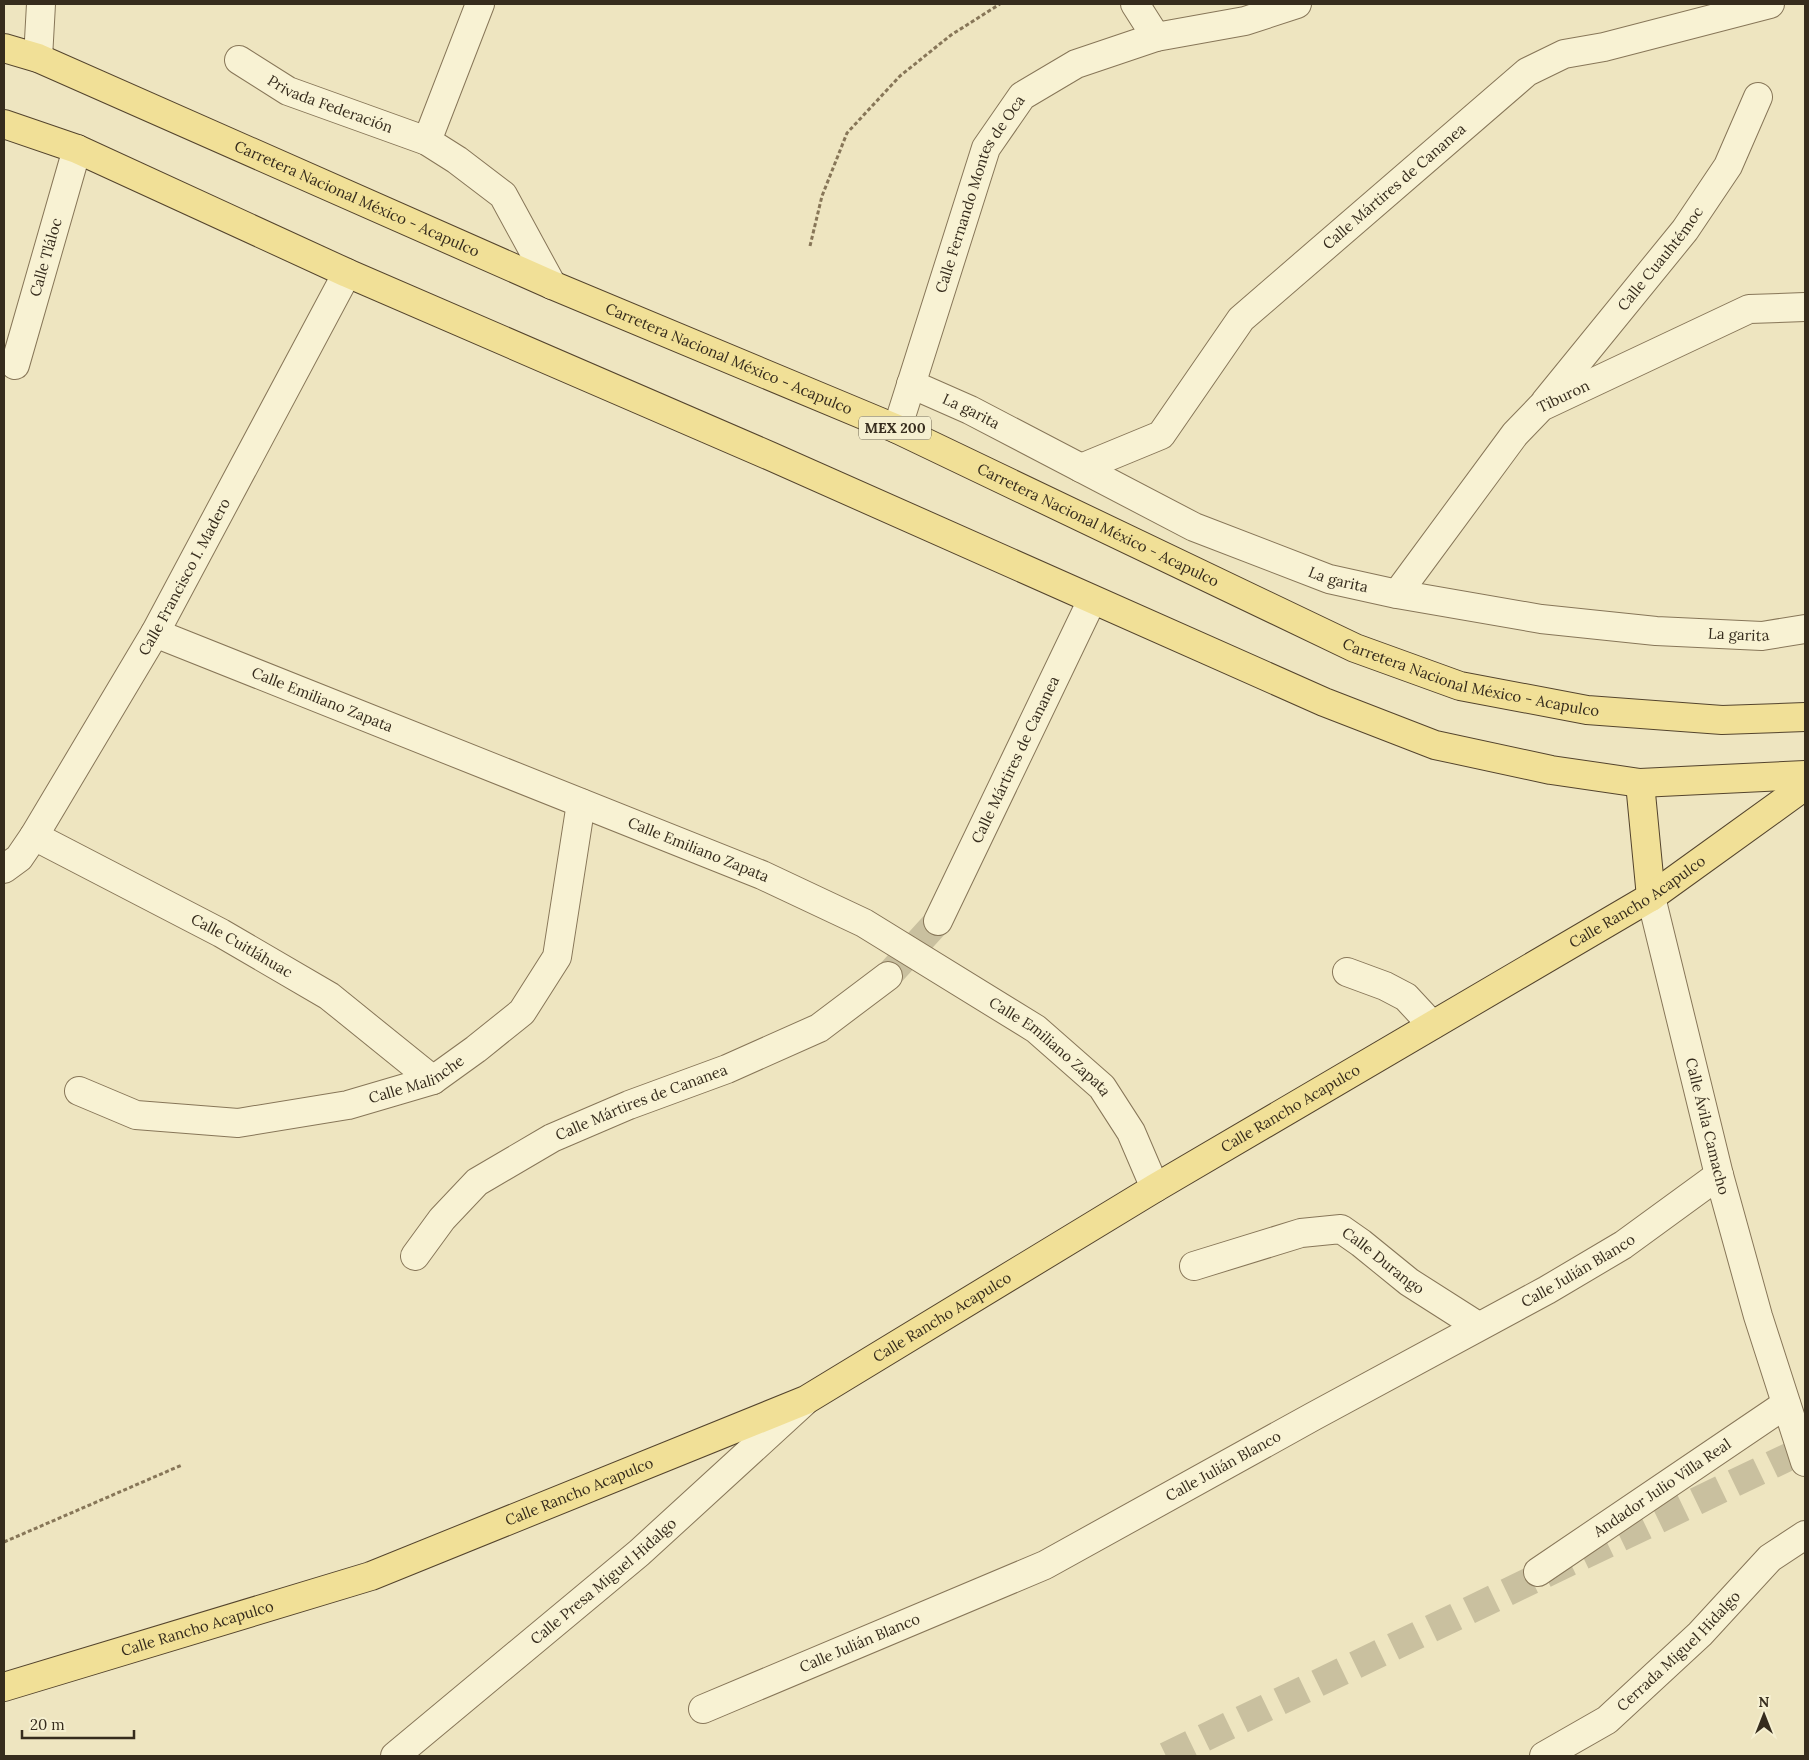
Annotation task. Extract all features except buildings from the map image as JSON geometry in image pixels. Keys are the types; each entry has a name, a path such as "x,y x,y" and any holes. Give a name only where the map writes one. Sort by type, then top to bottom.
{"main road":[{"name":"Carretera Nacional México - Acapulco","path":"4,48 38,58 552,285 898,429 1354,648 1460,686 1587,710 1722,720 1805,717"},
{"path":"4,124 77,149 347,273 760,452 1324,702 1435,745 1551,770 1640,783 1805,775"},
{"name":"Calle Ávila Camacho","path":"1640,783 1651,897"},
{"name":"Calle Rancho Acapulco","path":"4,1686 371,1576 806,1400 1155,1188 1651,897 1805,786"}],"street":[{"path":"38,58 41,4"},
{"path":"426,141 480,4"},
{"path":"1135,4 1156,37"},
{"name":"Calle Fernando Montes de Oca","path":"898,429 986,148 1022,96 1076,64 1156,37 1245,21 1297,4"},
{"name":"Calle Mártires de Cananea","path":"1081,468 1160,435 1241,319 1527,72 1564,54 1604,47 1770,4"},
{"name":"Privada Federación","path":"239,60 288,91 426,141 457,160 504,195 552,285"},
{"name":"Calle Cuauhtémoc","path":"1541,407 1686,230 1728,166 1758,97"},
{"name":"Calle Tláloc","path":"15,365 77,149"},
{"name":"Calle Francisco I. Madero","path":"4,869 19,858 34,836 155,633 347,273"},
{"name":"Tiburon","path":"1397,594 1515,434 1541,407 1749,309 1805,307"},
{"name":"La garita","path":"911,384 970,410 1194,527 1329,580 1541,619 1656,631 1762,636 1805,629"},
{"name":"Calle Mártires de Cananea","path":"938,921 1092,600"},
{"name":"Calle Emiliano Zapata","path":"155,633 762,874 864,923 1036,1029 1102,1087 1131,1132 1155,1188"},
{"name":"Calle Malinche","path":"79,1091 136,1115 238,1123 348,1105 433,1080 522,1012 558,957 581,803"},
{"name":"Calle Cuitláhuac","path":"34,836 221,932 329,996 433,1080"},
{"name":"Calle Ávila Camacho","path":"1651,897 1719,1175 1758,1316 1805,1462"},
{"path":"1347,972 1384,986 1406,997 1432,1025"},
{"name":"Calle Mártires de Cananea","path":"414,1256 442,1219 477,1182 552,1138 629,1105 727,1069 819,1028 888,976"},
{"name":"Calle Julián Blanco","path":"704,1709 1045,1565 1478,1326 1547,1290 1623,1245 1719,1175"},
{"name":"Calle Durango","path":"1194,1266 1301,1233 1341,1229 1361,1242 1409,1282 1478,1326"},
{"name":"Calle Presa Miguel Hidalgo","path":"395,1756 639,1553 806,1400"},
{"name":"Andador Julio Villa Real","path":"1538,1572 1786,1404"},
{"name":"Cerrada Miguel Hidalgo","path":"1544,1756 1607,1720 1700,1634 1770,1558 1805,1535"}],"path":[{"path":"810,246 822,196 847,133 900,76 951,35 1000,4"},
{"path":"4,1542 182,1465"}],"tunnel":[{"path":"888,976 938,921"},
{"path":"1166,1756 1805,1449"}]}
